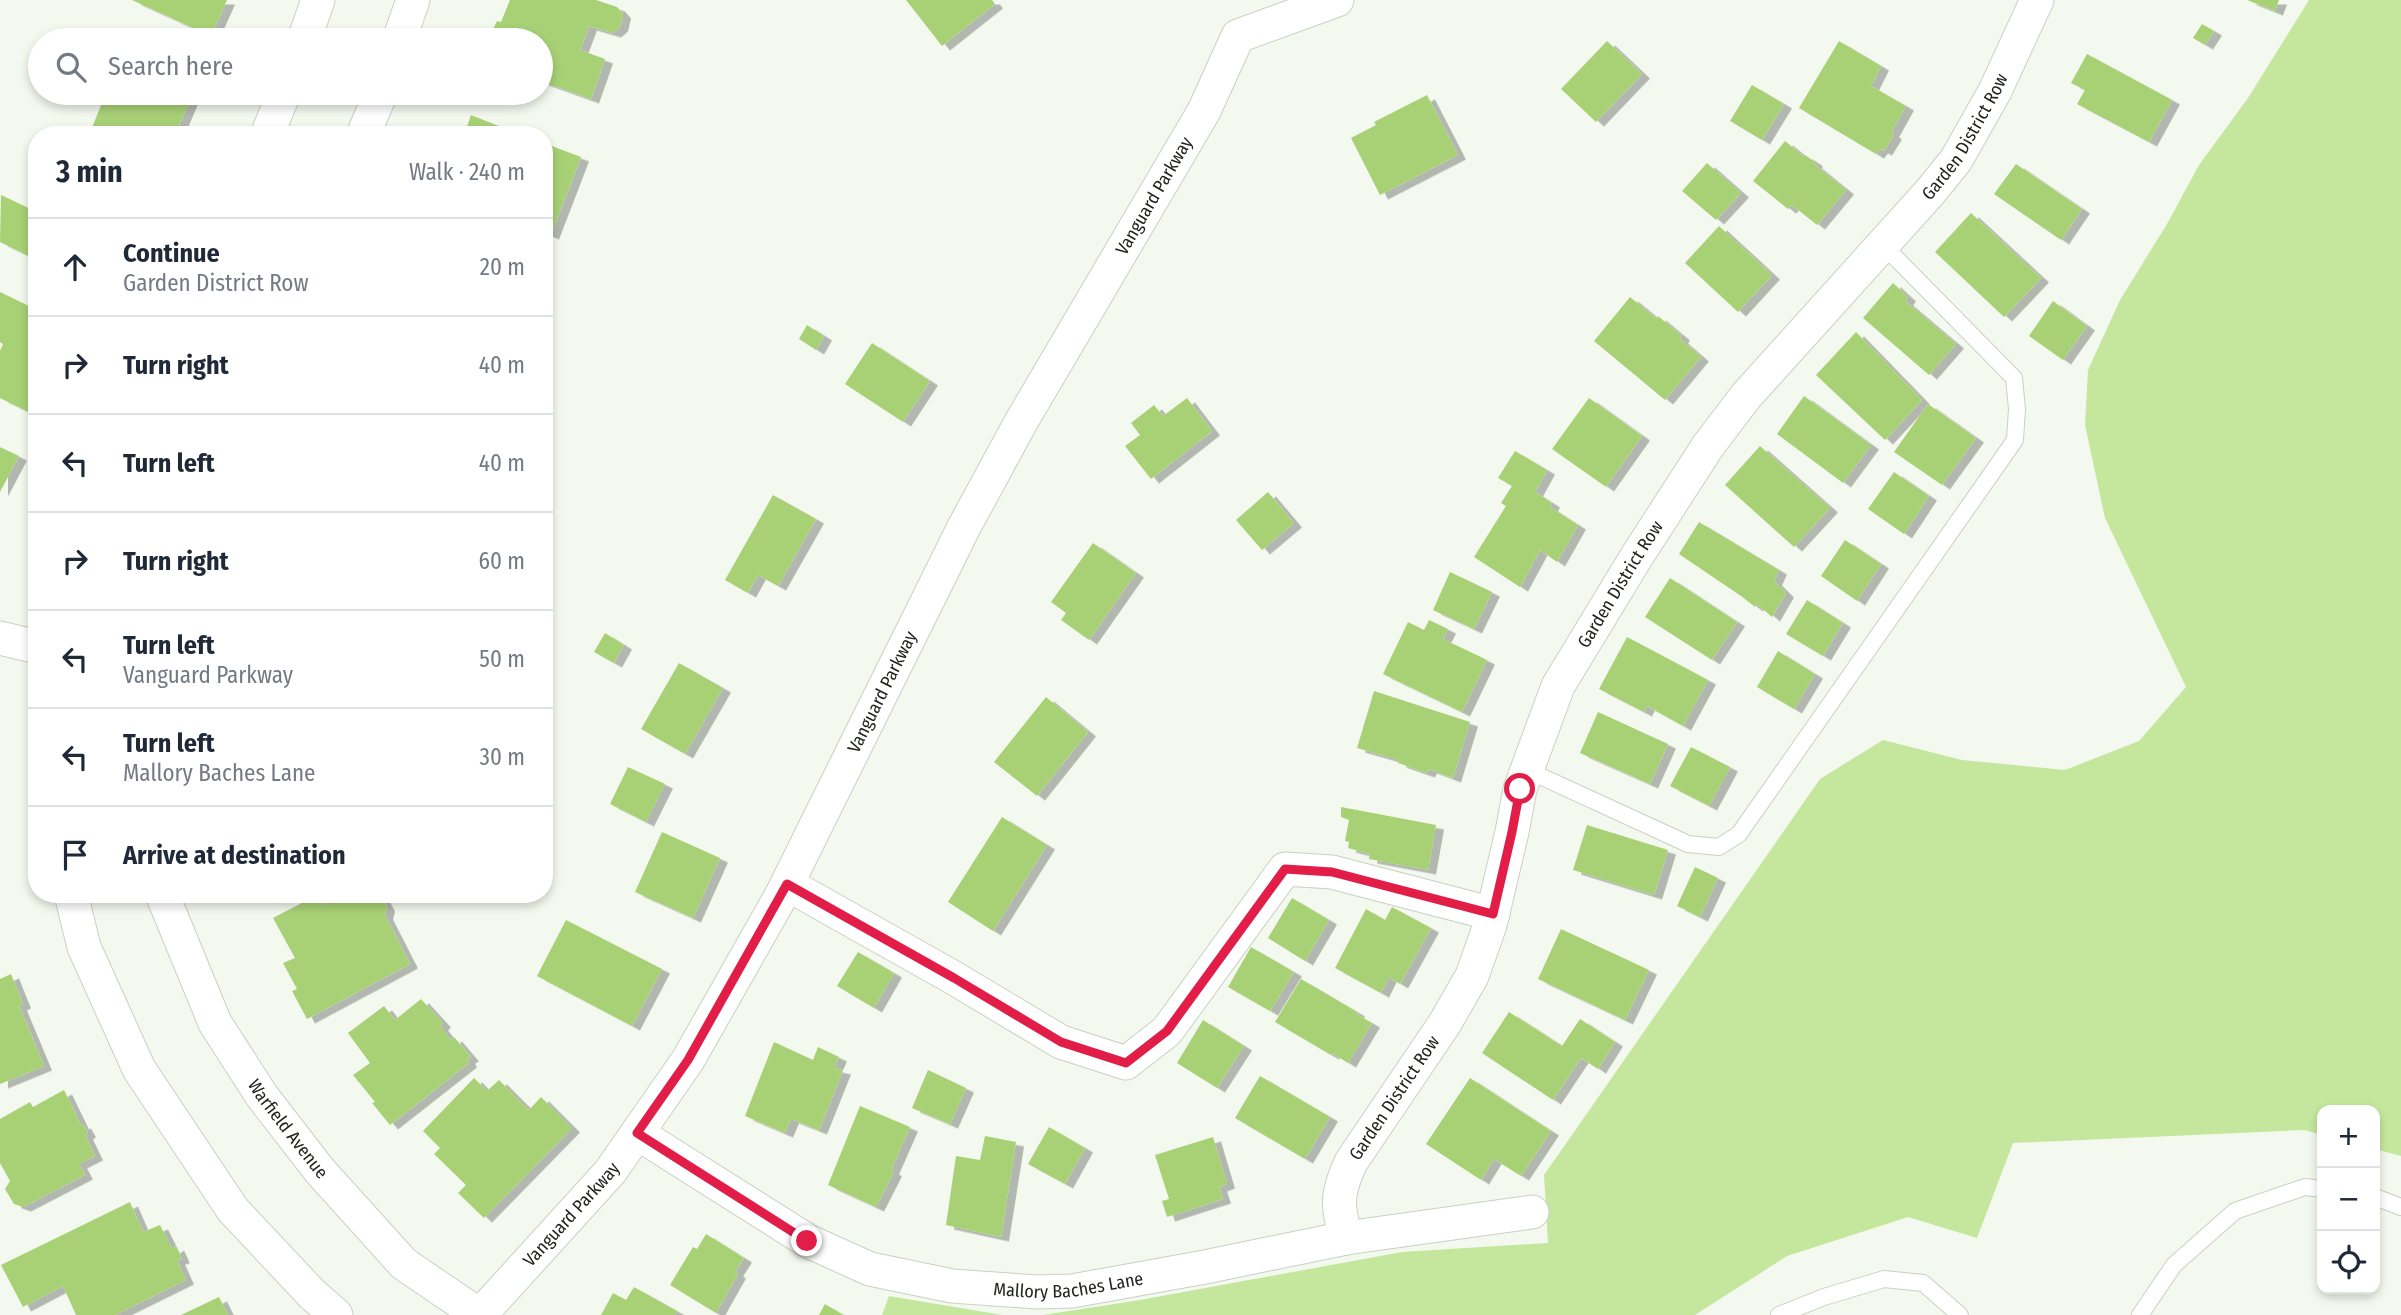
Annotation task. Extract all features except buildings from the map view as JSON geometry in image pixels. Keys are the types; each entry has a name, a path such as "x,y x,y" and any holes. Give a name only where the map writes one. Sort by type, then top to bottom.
{"street":[{"path":"308,28 318,0"},
{"path":"404,28 413,0"},
{"name":"Vanguard Parkway","path":"479,1315 610,1172 688,1060 787,884 964,527 1021,422 1204,111 1238,36 1338,0"},
{"name":"Garden District Row","path":"1346,1238 1338,1208 1341,1184 1351,1162 1445,1023 1472,976 1493,914 1520,789 1558,686 1708,446 1746,396 1956,160 1995,91 2037,0"},
{"path":"271,126 279,105"},
{"path":"367,126 376,105"},
{"path":"0,638 28,645"},
{"path":"787,884 1061,1042 1126,1063 1167,1031 1285,869 1332,872 1493,914"},
{"path":"73,903 84,947 139,1069 233,1210 312,1294 336,1315"},
{"name":"Warfield Avenue","path":"165,903 215,1023 261,1097 320,1171 404,1264 479,1315"},
{"name":"Mallory Baches Lane","path":"637,1133 807,1241 870,1269 953,1286 1037,1293 1072,1291 1346,1238 1532,1212"}],"lane":[{"path":"1527,770 1688,844 1719,847 1739,834 2015,440 2017,409 2014,378 1883,245"},
{"path":"2140,1315 2174,1265 2235,1211 2305,1187 2317,1188"},
{"path":"2380,1199 2401,1208"},
{"path":"1779,1315 1824,1297 1884,1279 1923,1283 1960,1315"},
{"path":"1819,1315 1824,1297"}],"green space":[{"path":"2309,0 2401,0 2401,1156 2380,1150 2380,1105 2317,1105 2317,1134 2304,1130 2013,1143 1977,1238 1908,1217 1787,1256 1695,1315 1043,1315 1402,1252 1548,1243 1544,1175 1820,779 1883,740 1962,760 2065,770 2139,741 2186,687 2105,518 2085,425 2088,370 2120,300 2167,224 2199,165 2248,98"},
{"path":"889,1296 1002,1315 882,1315"}],"route":[{"path":"807,1241 637,1133 688,1060 787,884 1061,1042 1126,1063 1167,1031 1285,869 1332,872 1493,914 1520,789"}]}
